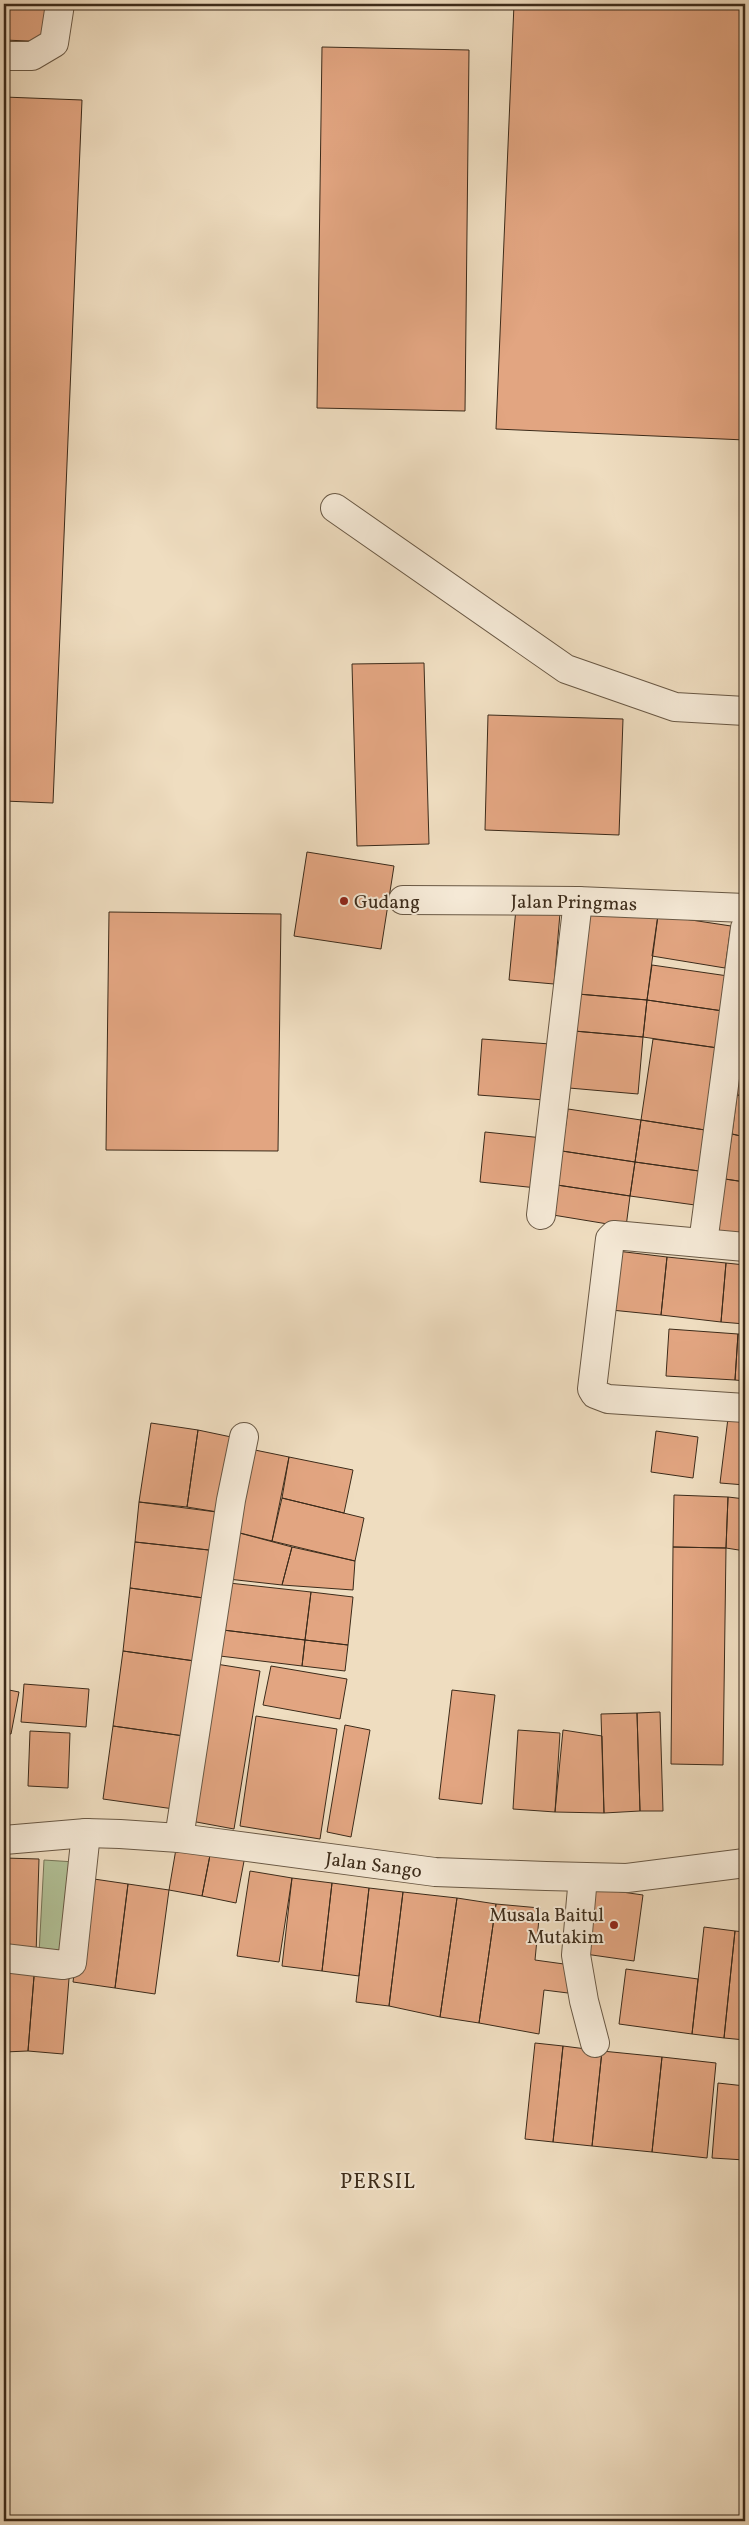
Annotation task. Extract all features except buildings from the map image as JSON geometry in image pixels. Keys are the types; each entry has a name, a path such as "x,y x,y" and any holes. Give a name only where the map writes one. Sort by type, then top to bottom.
{"street":[{"path":"4,56 32,56 54,43 60,4"},
{"path":"335,508 566,669 675,707 745,711"},
{"name":"Jalan Pringmas","path":"403,900 578,901 745,908"},
{"path":"541,1215 578,901"},
{"path":"703,1243 745,928"},
{"path":"745,1247 614,1235 610,1240 593,1392 608,1398 745,1408"},
{"path":"179,1838 231,1500 244,1438"},
{"path":"4,1958 63,1965 72,1963 86,1833"},
{"name":"Jalan Sango","path":"4,1840 86,1833 179,1838 435,1872 583,1877 627,1878 745,1864"},
{"path":"583,1877 576,1954 584,2001 595,2043"}],"green space":[{"path":"44,1860 75,1862 70,1956 39,1954"}],"place":[{"name":"Gudang","path":"344,901"},
{"name":"Musala Baitul Mutakim","path":"614,1925"}],"district":[{"name":"PERSIL","path":"378,2181"}]}
